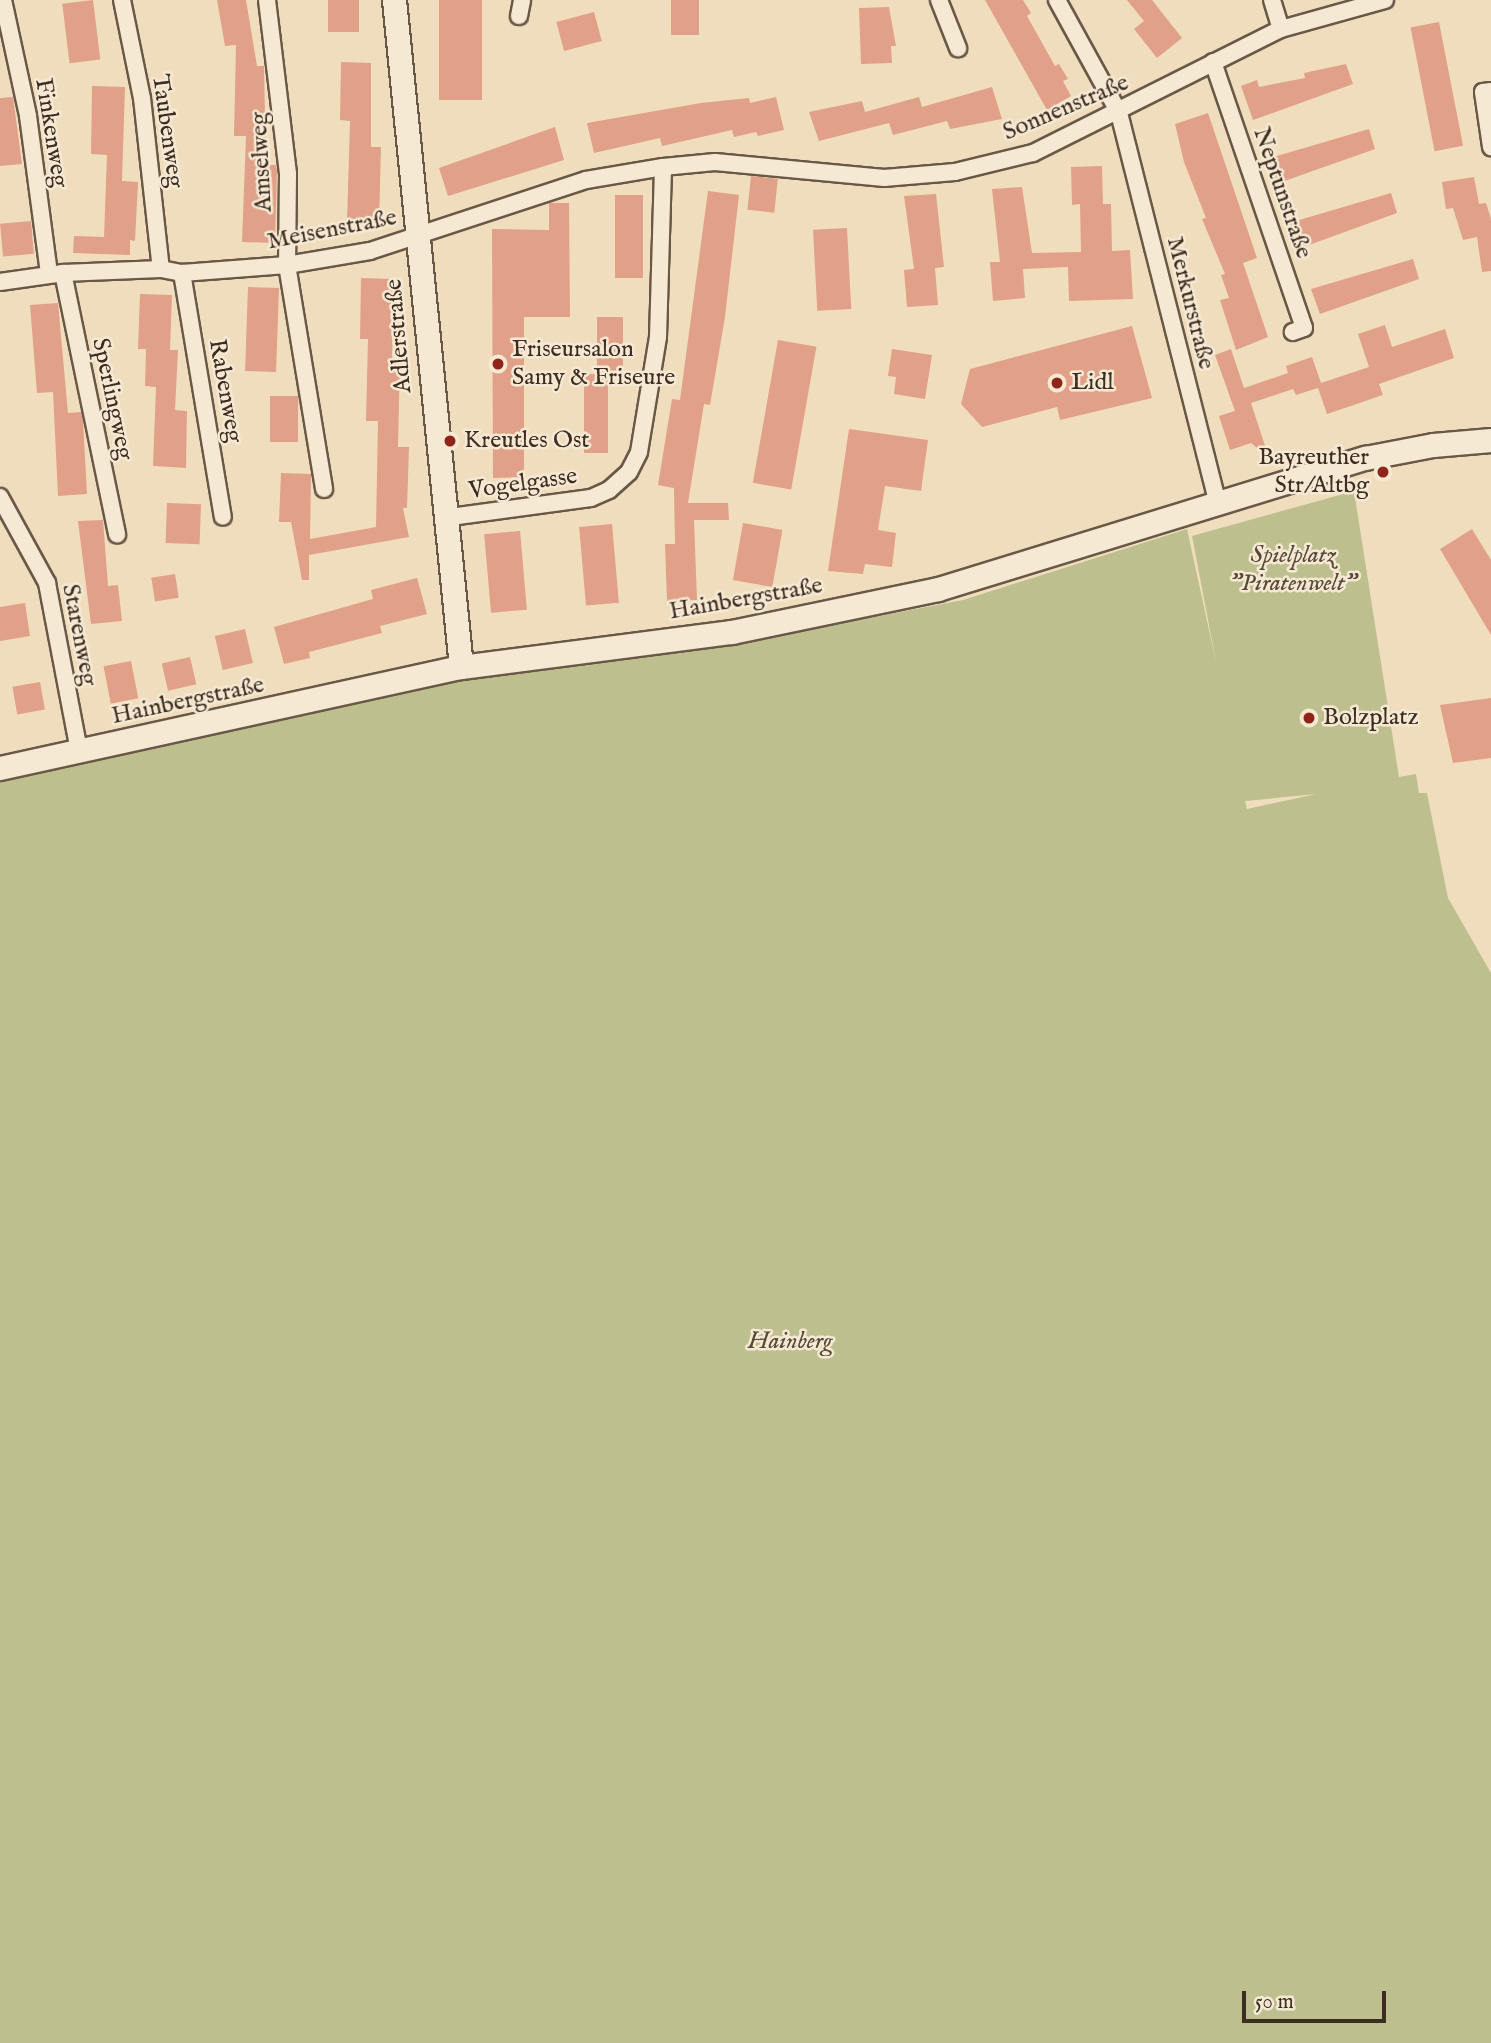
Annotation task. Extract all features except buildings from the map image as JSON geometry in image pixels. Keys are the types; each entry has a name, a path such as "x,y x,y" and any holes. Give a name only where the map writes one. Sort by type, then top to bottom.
{"street":[{"name":"Finkenweg","path":"3,0 28,116 56,274"},
{"name":"Taubenweg","path":"122,0 142,98 161,269"},
{"name":"Amselweg","path":"267,0 288,174 287,265 324,489"},
{"name":"Adlerstraße","path":"394,0 443,518 461,667"},
{"path":"939,0 958,48"},
{"name":"Merkurstraße","path":"1057,0 1119,113 1217,503"},
{"path":"1272,0 1280,29"},
{"name":"Sonnenstraße","path":"663,167 715,162 884,178 955,172 1032,153 1119,113 1280,29 1385,0"},
{"name":"Neptunstraße","path":"1213,62 1304,328 1293,332"},
{"path":"1491,91 1483,92 1491,147"},
{"name":"Meisenstraße","path":"0,282 56,274 161,269 182,273 287,265 370,251 586,180 663,167"},
{"name":"Vogelgasse","path":"443,518 591,498 609,490 629,472 639,452 658,337 663,167"},
{"name":"Rabenweg","path":"182,273 223,517"},
{"name":"Sperlingweg","path":"56,274 117,534"},
{"name":"Hainbergstraße","path":"0,768 461,667 787,622 938,589 1365,458 1433,444 1491,440"},
{"name":"Starenweg","path":"0,497 47,583 79,751"}],"green space":[{"name":"Hainberg","path":"1354,491 1399,777 1416,774 1419,793 1427,793 1448,898 1491,973 1491,2043 0,2043 0,775 224,733 423,680 556,658 734,644 963,600 1187,529 1216,662 1192,536","holes":["1316,794 1247,809 1245,801"]}],"place":[{"name":"Friseursalon Samy & Friseure","path":"498,364"},
{"name":"Lidl","path":"1057,383"},
{"name":"Kreutles Ost","path":"450,441"},
{"name":"Bayreuther Str/Altbg","path":"1383,472"},
{"name":"Bolzplatz","path":"1309,718"}],"park label":[{"name":"Spielplatz \"Piratenwelt\"","path":"1293,570"}]}
